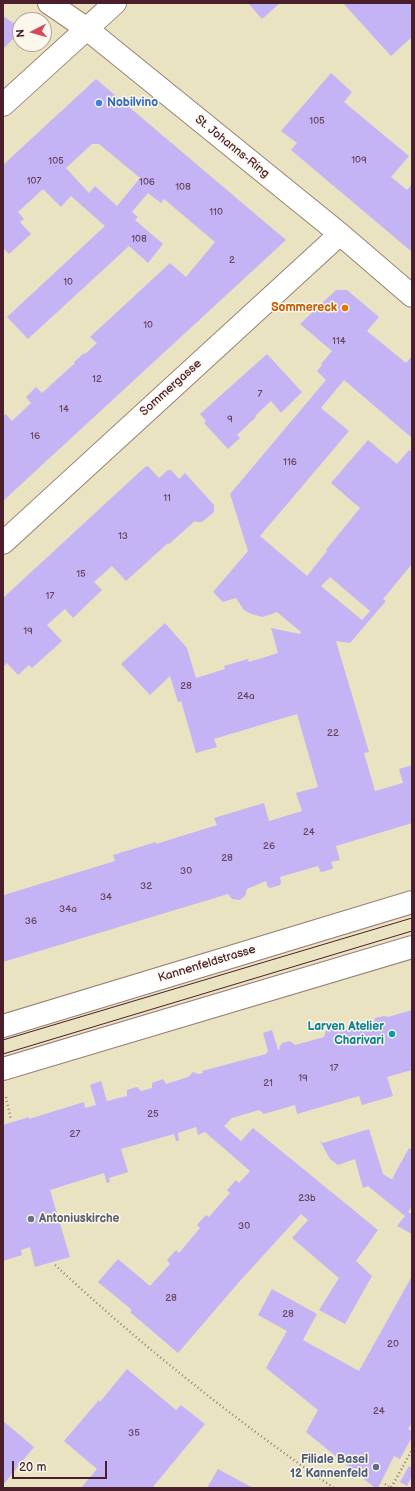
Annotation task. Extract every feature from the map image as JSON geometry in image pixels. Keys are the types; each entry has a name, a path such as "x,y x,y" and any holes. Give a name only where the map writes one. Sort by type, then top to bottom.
{"street":[{"name":"St. Johanns-Ring","path":"49,3 87,28 340,234 412,296"},
{"path":"3,105 115,3"},
{"name":"Sommergasse","path":"3,542 340,234"},
{"name":"Kannenfeldstrasse","path":"3,1026 412,902"},
{"path":"3,1068 412,947"}],"path":[{"path":"7,1102 11,1120"},
{"path":"55,1265 103,1310 229,1413 334,1488"},
{"path":"385,1484 391,1488 412,1450"}],"building":[{"path":"248,3 280,3 262,19"},
{"path":"343,3 412,3 412,37 391,56"},
{"path":"3,16 12,22 12,40 3,49"},
{"path":"331,73 352,92 344,102 409,156 391,177 407,190 412,184 412,252 291,150 297,143 281,131"},
{"path":"96,79 286,240 3,501 3,416 6,414 12,421 31,403 26,397 36,387 42,393 75,363 74,362 97,343 90,337 170,263 186,277 215,242 164,199 161,203 148,193 132,212 138,217 135,220 163,244 148,263 129,246 28,339 7,317 105,226 71,196 61,207 43,189 18,212 24,219 20,222 31,234 9,254 3,248 3,165","holes":["92,144 99,144 140,178 117,206 95,186 89,193 66,168"]},
{"path":"336,290 347,290 379,317 367,331 406,363 412,356 412,438 344,380 321,408 349,431 260,536 307,576 360,508 331,483 368,440 397,464 409,450 410,451 412,449 412,564 383,599 386,601 350,643 336,641 369,752 364,753 375,791 403,783 399,769 412,765 412,823 336,846 340,860 331,862 333,867 332,869 322,872 318,866 280,877 280,885 270,888 268,887 266,881 247,889 245,896 240,900 232,899 228,894 3,962 4,895 115,861 113,855 156,842 156,844 217,825 214,818 264,803 269,821 302,811 296,793 318,787 297,714 214,739 217,747 196,753 181,701 178,702 170,676 150,695 121,664 165,623 187,648 196,678 225,669 224,666 248,659 249,662 278,653 271,628 300,634 301,632 277,612 263,617 251,614 244,610 236,598 223,602 213,592 248,551 230,494 326,380 317,371 332,351 300,324","holes":["330,577 370,611 362,620 321,586"]},
{"path":"267,354 302,392 281,413 271,401 237,435 240,438 228,449 204,423 206,421 200,414"},
{"path":"148,466 159,478 168,470 171,470 179,479 185,473 214,505 214,512 202,522 195,521 126,581 112,566 94,582 102,590 73,618 65,609 47,625 62,641 32,668 29,665 18,675 7,663 3,667 3,598 145,467"},
{"path":"412,1010 412,1070 387,1077 393,1096 362,1105 359,1096 297,1114 295,1105 264,1114 259,1110 232,1118 224,1126 241,1141 253,1128 378,1230 356,1261 372,1276 345,1324 319,1310 339,1278 292,1238 308,1220 301,1214 239,1282 178,1353 130,1312 132,1310 98,1282 118,1259 150,1286 170,1264 167,1260 176,1250 179,1253 200,1228 197,1225 206,1215 209,1217 230,1193 227,1190 236,1180 239,1183 250,1171 205,1132 198,1135 196,1127 178,1133 179,1141 176,1141 174,1134 121,1149 128,1172 109,1178 110,1182 107,1183 104,1173 50,1190 70,1257 35,1267 30,1247 21,1250 22,1255 3,1261 3,1125 29,1117 29,1119 84,1102 85,1108 96,1105 90,1085 101,1081 107,1101 127,1096 127,1090 137,1087 141,1091 152,1088 152,1083 163,1079 166,1084 188,1077 193,1072 199,1074 203,1073 202,1071 266,1054 268,1051 263,1033 272,1030 278,1050 280,1050 279,1048 282,1043 290,1041 295,1045 324,1037 326,1030 333,1028 339,1032 374,1022 375,1018 384,1016 388,1017"},
{"path":"369,1129 383,1174 391,1179 394,1178 393,1177 409,1148 412,1150 412,1206 408,1212 412,1214 412,1234 397,1226 405,1216 368,1186 363,1188 355,1159 338,1165 330,1159 320,1141 323,1143"},
{"path":"412,1276 412,1423 408,1429 412,1431 412,1437 400,1459 394,1456 378,1488 375,1488 306,1432 318,1410 266,1368 287,1331 258,1315 272,1289 317,1314 303,1340 359,1371"},
{"path":"127,1369 176,1410 181,1405 205,1424 152,1488 81,1488 97,1469 64,1441 99,1400 100,1402"},
{"path":"3,1421 34,1447 3,1485"},
{"path":"409,1466 412,1468 412,1476 407,1486 400,1482"},
{"path":"218,1469 253,1488 207,1488"}],"tram line":[{"path":"3,1040 412,918"},
{"path":"3,1054 412,931"}],"place":[{"name":"Nobilvino","path":"99,103"},
{"name":"Sommereck","path":"345,308"},
{"name":"Larven Atelier Charivari","path":"392,1034"},
{"name":"Antoniuskirche","path":"31,1219"},
{"name":"Filiale Basel 12 Kannenfeld","path":"376,1467"}]}
